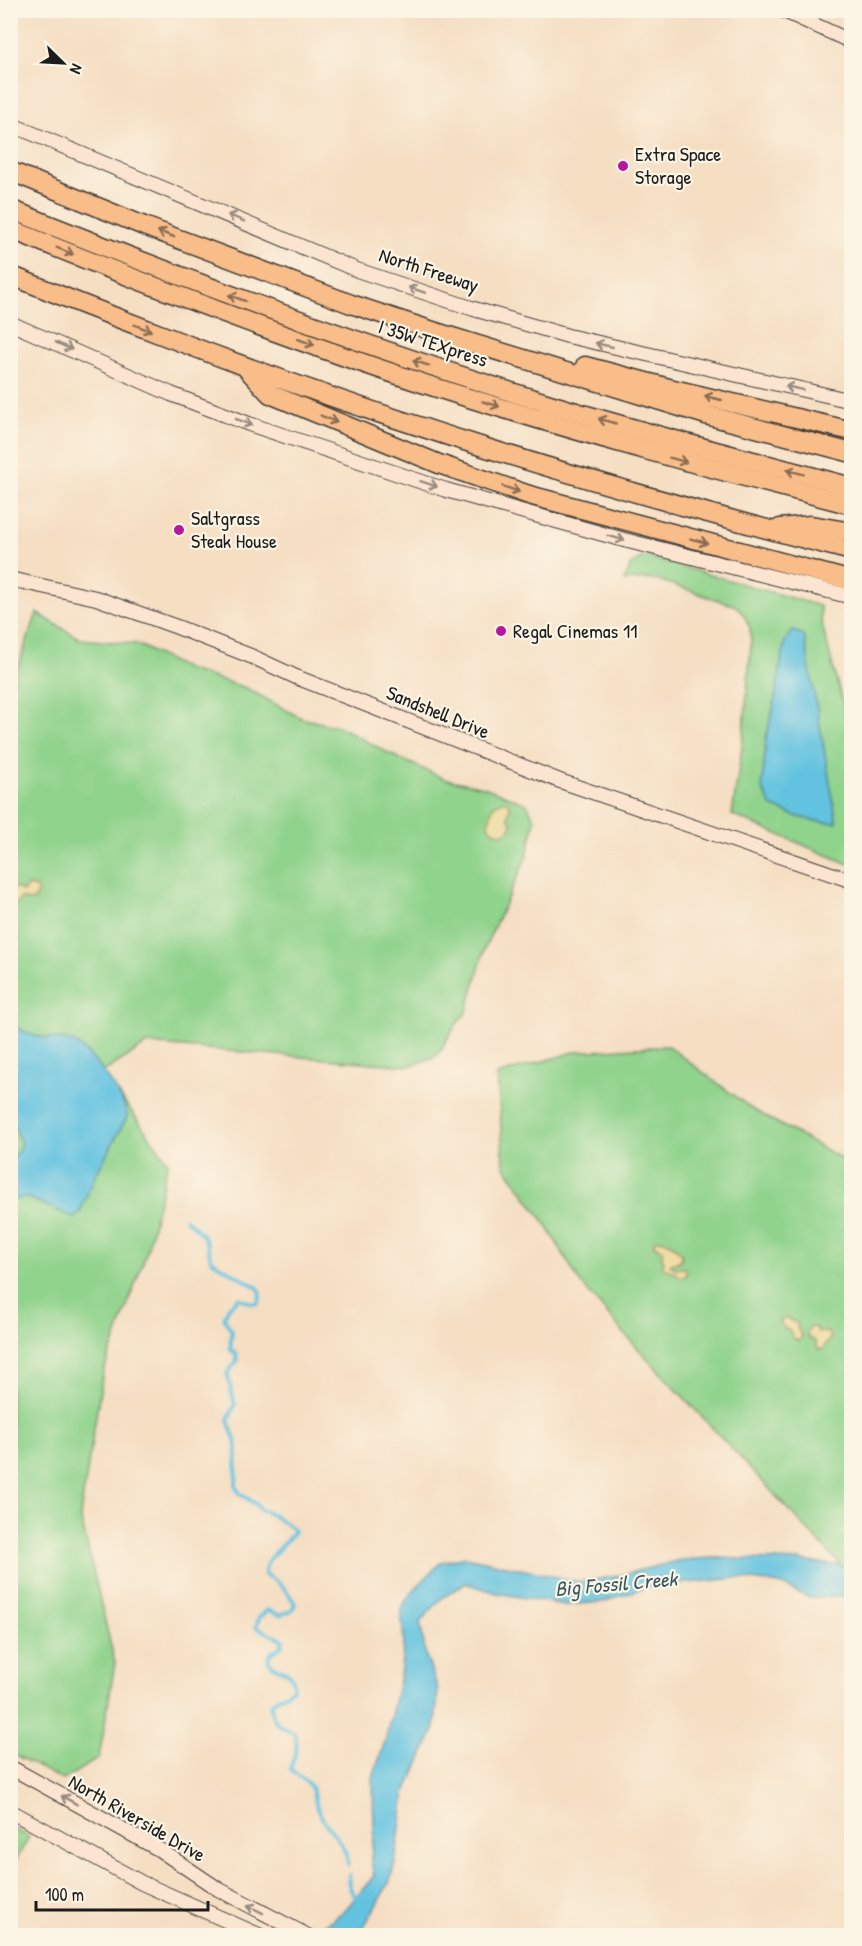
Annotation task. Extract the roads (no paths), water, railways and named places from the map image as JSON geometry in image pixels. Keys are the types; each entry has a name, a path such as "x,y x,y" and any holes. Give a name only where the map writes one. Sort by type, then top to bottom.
{"highway":[{"path":"10,171 144,226 351,304 706,415 852,453"},
{"name":"I 35W TEXpress","path":"10,209 183,278 428,365 552,405 852,487"},
{"name":"I 35W TEXpress","path":"10,229 179,296 427,384 675,459 852,505"},
{"path":"10,274 245,368 394,419 547,467 766,530 852,551"},
{"path":"436,332 459,327 565,360 669,388 852,431"},
{"path":"245,368 270,394 439,464 528,495 852,581"},
{"path":"766,530 811,525 852,532"}],"main road":[{"path":"782,10 852,42"},
{"name":"North Freeway","path":"10,124 357,270 464,306 568,336 852,401"},
{"path":"10,322 171,393 249,424 446,490 614,537 852,597"},
{"name":"Sandshell Drive","path":"10,579 96,598 177,627 296,677 560,781 852,881"},
{"name":"North Riverside Drive","path":"10,1767 160,1850 218,1889 308,1935"},
{"path":"10,1811 142,1884 261,1935"}],"water":[{"path":"793,631 804,635 837,823 814,821 771,806 762,788 766,736 785,641"},
{"path":"11,1024 33,1035 65,1039 80,1047 98,1065 114,1087 125,1109 127,1117 94,1178 79,1214 74,1218 29,1198 11,1199 11,1157 16,1154 21,1145 11,1117"},
{"name":"Big Fossil Creek","path":"466,1557 580,1582 617,1576 681,1560 714,1558 800,1561 851,1567 851,1596 809,1598 780,1584 738,1578 646,1587 603,1602 565,1605 497,1593 465,1583 442,1598 420,1622 426,1656 438,1689 435,1728 405,1794 395,1862 389,1883 359,1935 321,1935 322,1927 345,1910 374,1876 371,1859 374,1835 373,1778 386,1738 400,1676 404,1641 401,1609 411,1593 441,1562"}],"waterway":[{"path":"185,1219 203,1236 211,1260 258,1288 261,1293 258,1303 239,1298 228,1308 224,1318 232,1332 230,1349 236,1354 237,1361 227,1373 235,1405 228,1420 237,1446 236,1486 239,1493 257,1505 260,1510 269,1513 294,1531 271,1557 265,1575 283,1587 295,1604 292,1610 280,1615 267,1610 259,1618 256,1627 283,1640 282,1646 270,1654 268,1661 289,1673 293,1681 293,1688 271,1704 272,1715 280,1726 295,1734 296,1751 290,1768 311,1787 318,1810 344,1849 348,1864"},
{"path":"349,1875 350,1888 357,1900"}],"place":[{"name":"Extra Space Storage","path":"623,166"},
{"name":"Saltgrass Steak House","path":"179,530"},
{"name":"Regal Cinemas 11","path":"501,631"}]}
